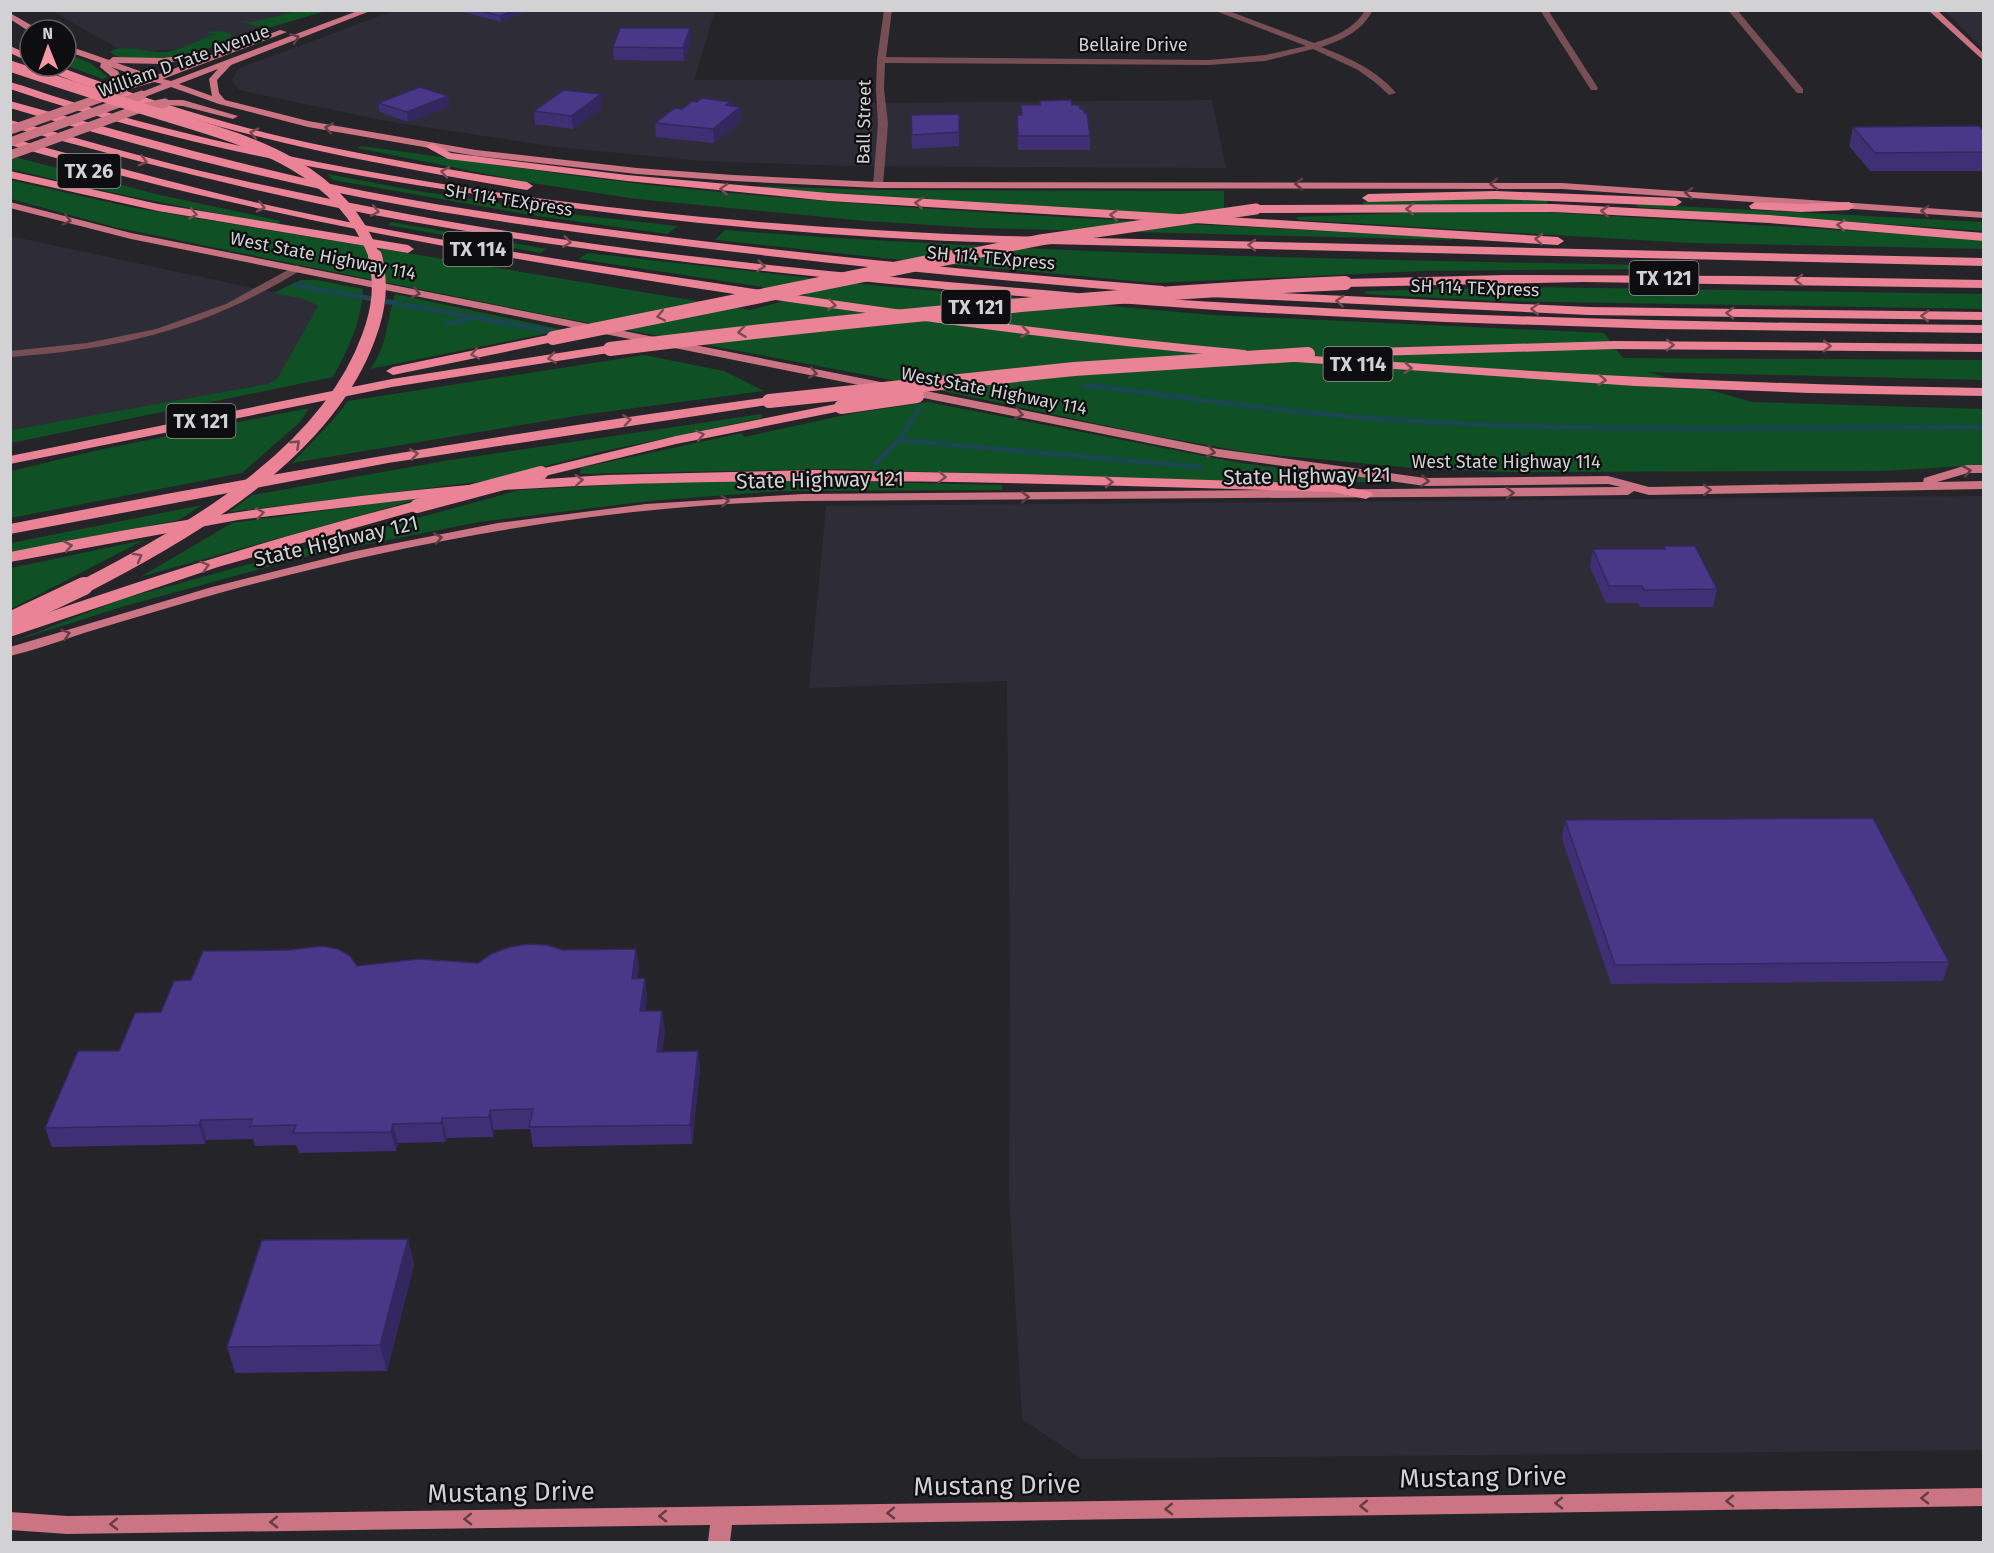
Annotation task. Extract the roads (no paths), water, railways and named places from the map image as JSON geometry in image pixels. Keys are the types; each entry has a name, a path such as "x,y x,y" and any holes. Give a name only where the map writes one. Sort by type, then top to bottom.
{"highway":[{"path":"10,66 236,138 291,163 325,185 362,225 377,259 381,294 375,326 356,369 339,397 297,444 237,493 164,543 87,585 10,621"},
{"path":"10,75 72,98 97,112"},
{"path":"78,77 166,108 247,131 327,150 433,170 669,207 766,217 969,232 997,238"},
{"path":"10,85 165,131 285,158 381,176 571,205 798,230 997,238 1983,261"},
{"name":"SH 114 TEXpress","path":"10,104 186,155 325,187 435,207 714,247 933,271 1227,295 1439,305 1600,311 1983,316"},
{"name":"SH 114 TEXpress","path":"10,122 86,146 229,182 416,219 597,247 882,279 1220,308 1429,319 1692,326 1983,329"},
{"name":"TX 114","path":"10,142 281,212 403,236 754,293 1057,336 1400,367 1791,388 1983,392"},
{"path":"432,146 448,156 723,189 829,197 1597,243 1927,253 1983,261"},
{"name":"TX 26","path":"10,153 135,184 168,184"},
{"path":"10,174 113,199 233,222 691,296 754,293"},
{"path":"10,451 1040,240 1256,209 1370,198 1462,194 1582,197 1801,208 1849,206"},
{"path":"1256,209 1554,208 1769,219 1983,237"},
{"name":"TX 121","path":"10,460 392,383 610,349 780,327 964,308 1111,295 1345,283 1635,278 1983,284"},
{"path":"10,529 378,460 607,423 768,401 988,376 1173,361 1308,354 1614,345 1983,348"},
{"path":"10,632 120,591 321,532 541,473 676,440 842,407 977,387 1270,365 1308,354"},
{"path":"1965,392 1983,396"},
{"path":"10,557 145,531 315,505 466,489 655,476 845,475 1333,488 1366,495"}],"main road":[{"name":"William D Tate Avenue","path":"10,130 342,10"},
{"name":"William D Tate Avenue","path":"10,142 369,10"},
{"path":"1932,10 1983,59"},
{"path":"95,59 163,61 241,47"},
{"path":"78,53 222,102 308,124 432,146 637,171 733,178 878,184 1515,184 1662,191 1983,215"},
{"path":"10,122 88,95 117,78 115,73 95,59"},
{"path":"222,102 215,93 213,79 234,61"},
{"path":"10,153 138,109 165,103 183,103 303,133 343,140 386,138"},
{"name":"West State Highway 114","path":"10,205 131,236 1218,453 1425,482 1608,480 1649,490 1983,485"},
{"path":"1911,487 1967,469 1983,469"},
{"name":"State Highway 121","path":"10,652 115,618 294,568 410,543 566,517 678,505 785,498 1366,495 1649,490"},
{"name":"Mustang Drive","path":"10,1521 68,1525 1983,1497"},
{"path":"719,1542 722,1516"}],"street":[{"name":"Ball Street","path":"878,184 884,124 880,90 881,60 888,10"},
{"path":"1217,10 1368,71 1382,80 1392,93"},
{"name":"Bellaire Drive","path":"881,60 1222,61 1265,58 1311,47 1353,29 1368,17 1370,10"},
{"path":"1544,10 1594,88"},
{"path":"1732,10 1800,91"},
{"path":"10,354 64,351 126,341 199,321 248,299 297,268"}],"waterway":[{"path":"295,285 550,331"},
{"path":"447,324 471,318"},
{"path":"1084,385 1280,410 1425,422 1664,428 1984,427"},
{"path":"899,440 919,409"},
{"path":"875,464 899,440"},
{"path":"899,440 1201,467"}]}
